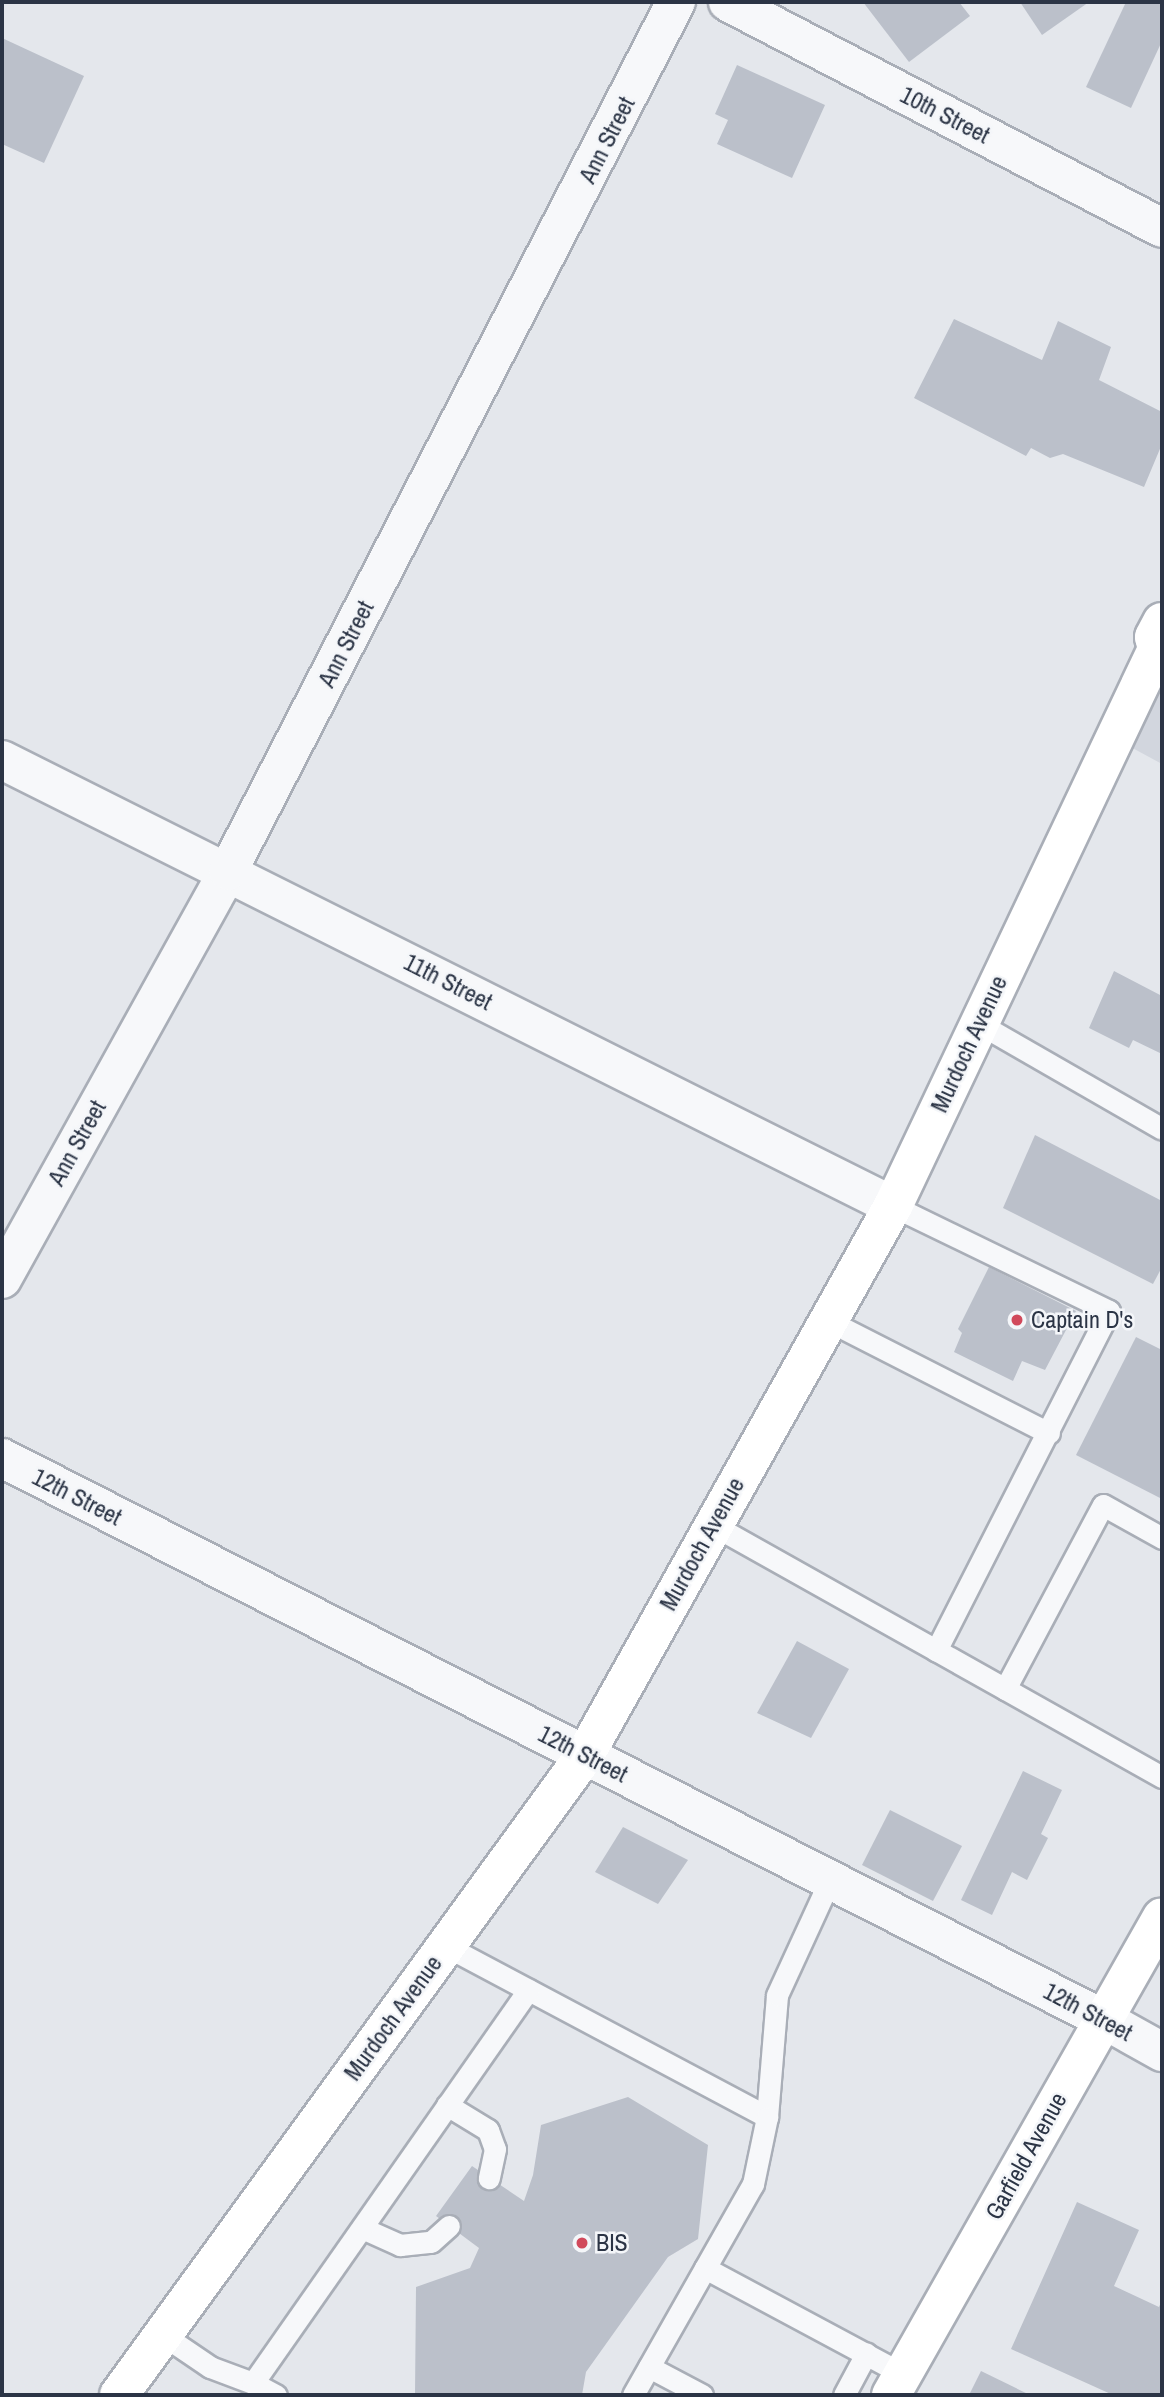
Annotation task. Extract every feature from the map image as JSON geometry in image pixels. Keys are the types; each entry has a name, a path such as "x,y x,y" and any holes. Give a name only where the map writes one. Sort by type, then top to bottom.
{"main road":[{"name":"Murdoch Avenue","path":"119,2395 585,1755 893,1206 1157,649 1154,637 1162,622"},
{"name":"Garfield Avenue","path":"897,2384 1162,1917"}],"street":[{"name":"Ann Street","path":"2,1279 228,871 676,2"},
{"name":"10th Street","path":"728,2 1162,228"},
{"name":"11th Street","path":"2,760 893,1206"},
{"name":"12th Street","path":"2,1458 1103,2019 1162,2052"}],"lane":[{"path":"978,1023 1162,1129"},
{"path":"893,1206 1109,1311 1049,1433 991,1537 936,1650"},
{"path":"827,1320 1049,1433"},
{"path":"1005,1689 1103,1505 1162,1538"},
{"path":"713,1525 1162,1777"},
{"path":"633,2395 753,2184 767,2117 777,1995 830,1880"},
{"path":"446,1946 767,2117"},
{"path":"253,2383 528,1990"},
{"path":"447,2105 488,2130 495,2149 489,2178"},
{"path":"362,2228 400,2245 431,2242 449,2226"},
{"path":"705,2268 866,2354 897,2384"},
{"path":"163,2335 210,2367 276,2395"},
{"path":"844,2395 866,2354"},
{"path":"649,2367 702,2395"}],"shaded area":[{"path":"1162,622 1162,764 1114,738"}],"building":[{"path":"863,2 959,2 970,16 909,62"},
{"path":"1020,2 1089,2 1042,35"},
{"path":"1126,2 1155,2 1162,5 1162,41 1131,108 1086,87"},
{"path":"2,38 84,76 44,163 2,144"},
{"path":"737,65 825,105 792,178 717,144 728,120 715,114"},
{"path":"954,319 1042,360 1058,321 1111,347 1099,380 1162,412 1162,444 1144,487 1063,454 1050,458 1031,448 1026,456 914,398"},
{"path":"1114,971 1162,996 1162,1054 1133,1040 1129,1048 1089,1028"},
{"path":"1035,1135 1162,1201 1162,1267 1153,1284 1003,1208"},
{"name":"Captain D's","path":"989,1267 1076,1311 1045,1370 1022,1361 1013,1381 954,1352 962,1333 958,1329"},
{"path":"1136,1337 1162,1350 1162,1499 1076,1455"},
{"path":"797,1641 849,1669 811,1738 757,1713"},
{"path":"1023,1771 1062,1790 1041,1834 1048,1838 1027,1880 1012,1872 992,1915 961,1900"},
{"path":"890,1810 962,1846 933,1901 862,1865"},
{"path":"623,1827 688,1860 658,1904 595,1872"},
{"name":"BIS","path":"628,2097 708,2145 698,2239 668,2257 586,2372 582,2395 415,2394 416,2287 470,2268 479,2248 436,2216 472,2166 524,2201 533,2175 541,2125"},
{"path":"1077,2202 1139,2230 1114,2286 1159,2307 1162,2300 1162,2395 1113,2395 1011,2349"},
{"path":"981,2371 1030,2395 969,2395"}],"place":[{"name":"Captain D's","path":"1017,1320"},
{"name":"BIS","path":"582,2243"}]}
